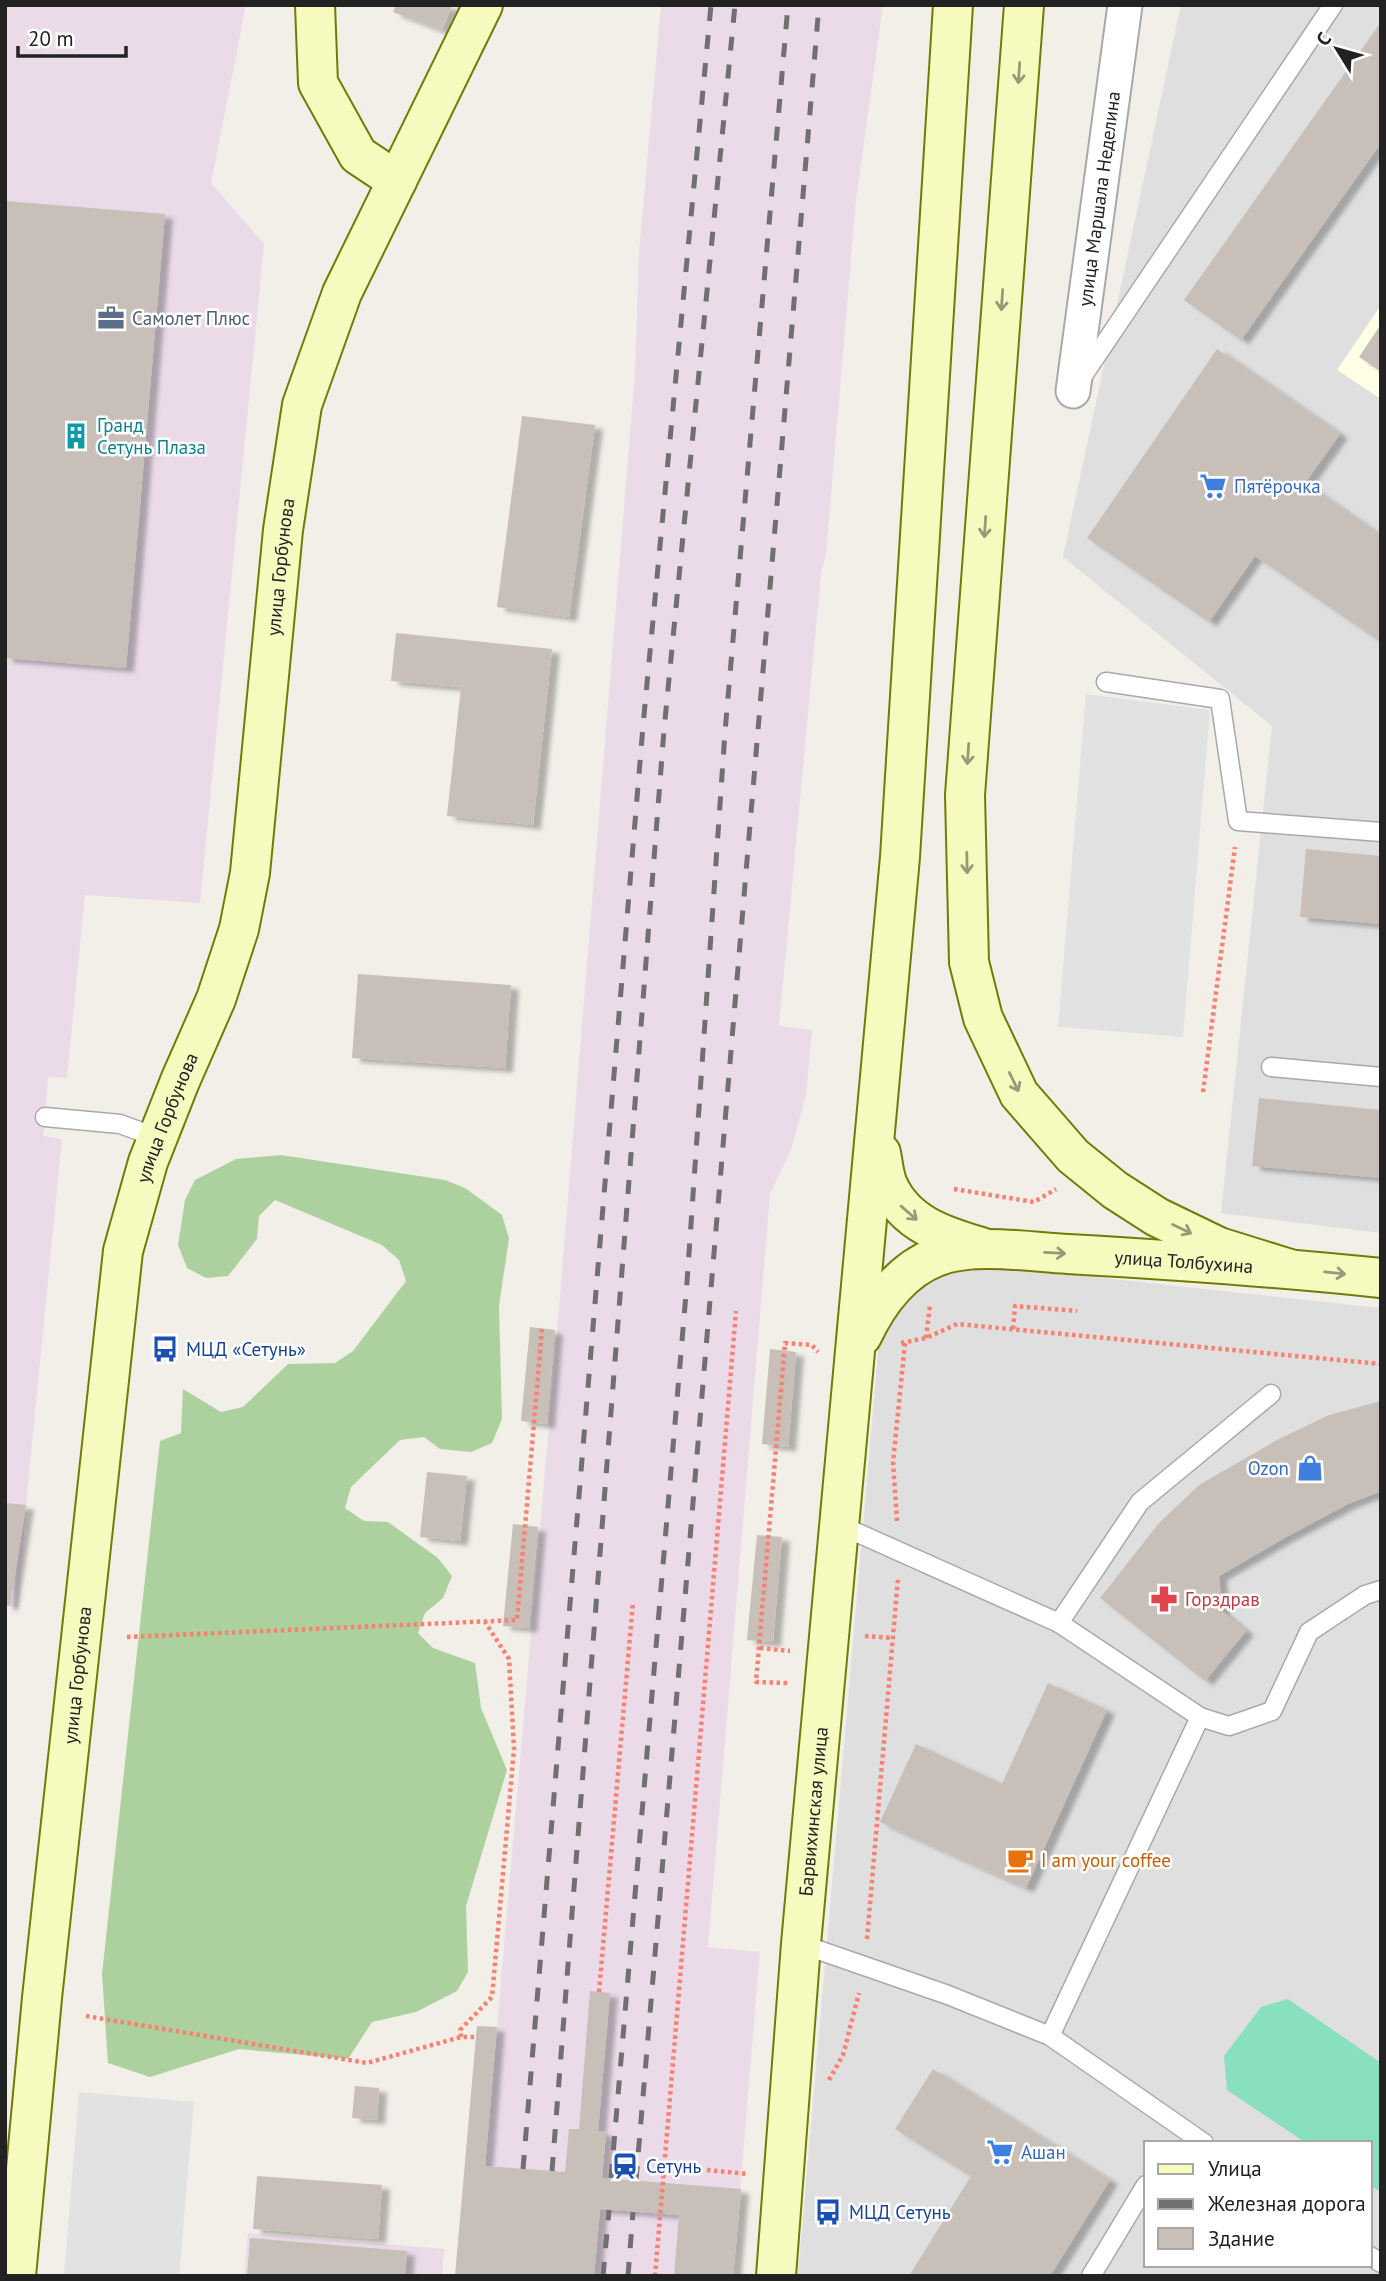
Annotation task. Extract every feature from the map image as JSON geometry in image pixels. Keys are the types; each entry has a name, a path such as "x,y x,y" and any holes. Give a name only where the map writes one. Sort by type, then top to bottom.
{"street":[{"path":"315,5 318,83 358,155 397,181"},
{"name":"улица Горбунова","path":"16,2276 44,1986 123,1251 148,1162 216,999 239,929 248,884 283,530 302,405 342,293 483,5"},
{"name":"Барвихинская улица","path":"776,2276 801,1944 900,857 953,5"},
{"path":"1024,5 965,795 969,962 983,1018 1019,1094 1073,1156 1115,1190 1157,1217 1219,1247 1290,1269"},
{"name":"улица Маршала Неделина","path":"1073,391 1125,5"},
{"name":"улица Толбухина","path":"876,1129 887,1184 900,1206 924,1226 943,1236 987,1249"},
{"name":"улица Толбухина","path":"857,1348 873,1315 890,1290 914,1268 945,1254 987,1249 1290,1269 1381,1278"}],"lane":[{"path":"1073,391 1332,5"},
{"path":"1106,682 1220,699 1238,821 1381,832"},
{"path":"1271,1067 1381,1077"},
{"path":"44,1117 120,1124 158,1138"},
{"path":"1059,1623 1140,1502 1271,1394"},
{"path":"840,1525 1059,1623 1200,1717 1229,1726 1272,1711 1309,1632 1365,1595 1381,1590"},
{"path":"1049,2036 1200,1717"},
{"path":"801,1944 948,1995 1049,2036 1176,2135 1197,2141"},
{"path":"1091,2276 1144,2188"}],"path":[{"path":"1203,1093 1238,821"},
{"path":"954,1189 1034,1202 1066,1183"},
{"path":"1013,1329 1015,1306 1077,1311"},
{"path":"655,2276 736,1311"},
{"path":"857,1348 926,1338 957,1324 1381,1364"},
{"path":"127,1637 517,1620 542,1329"},
{"path":"827,2084 843,2055 865,1966 900,1552 893,1462 905,1343"},
{"path":"784,1351 756,1682 794,1684"},
{"path":"599,1992 633,1602"},
{"path":"461,2037 460,2030 492,1997 514,1749 509,1659 485,1622"},
{"path":"853,1635 893,1638"},
{"path":"760,1648 798,1652"},
{"path":"86,2016 367,2063 461,2037 475,2037"}],"shaded area":[{"path":"5,5 246,5 211,183 264,244 200,903 85,895 67,1078 48,1077 43,1136 62,1139 26,1505 19,1607 5,1606"},
{"path":"661,5 883,5 856,200 826,554 821,574 779,1026 812,1030 806,1095 791,1150 770,1194 708,1947 760,1952 733,2276 455,2276 477,2026 497,2027 558,1321 635,372 639,253"},
{"path":"1181,5 1381,5 1381,1233 1221,1213 1272,726 1063,557"},
{"path":"1381,305 1381,399 1337,370"},
{"path":"1086,694 1210,710 1183,1037 1058,1027"},
{"path":"952,1265 1001,1267 1381,1308 1381,2276 798,2276 879,1342 900,1294"},
{"path":"79,2092 194,2102 179,2276 64,2276"},
{"path":"248,2233 444,2249 442,2276 244,2276"}],"green space":[{"path":"281,1155 445,1180 465,1188 502,1215 509,1238 499,1306 502,1419 492,1443 471,1452 440,1449 424,1437 400,1440 351,1487 345,1508 364,1521 388,1522 438,1558 452,1576 443,1598 425,1613 418,1633 433,1648 475,1663 481,1708 507,1770 466,1906 468,1972 457,1991 416,2012 372,2022 348,2059 239,2049 150,2077 108,2063 102,1974 160,1441 181,1433 183,1389 221,1412 243,1407 288,1364 335,1363 353,1351 406,1281 399,1260 382,1245 275,1200 259,1216 257,1239 228,1276 206,1278 187,1268 178,1245 185,1200 195,1180 236,1159"},
{"path":"1288,1999 1381,2063 1381,2192 1372,2186 1372,2141 1303,2141 1227,2090 1224,2056 1261,2007"}],"building":[{"path":"396,5 452,5 442,31 393,12"},
{"path":"1381,22 1381,143 1241,340 1184,300"},
{"name":"Гранд Сетунь Плаза","path":"5,201 165,214 126,668 5,658"},
{"path":"1381,324 1381,372 1359,357"},
{"path":"1217,349 1340,434 1305,483 1381,536 1379,641 1255,556 1209,622 1087,538"},
{"path":"522,416 595,425 569,617 497,607"},
{"path":"396,633 552,649 533,825 447,816 461,687 391,681"},
{"path":"1306,849 1381,856 1381,924 1300,917"},
{"path":"358,974 511,985 505,1068 352,1058"},
{"path":"1259,1098 1381,1110 1381,1178 1252,1166"},
{"path":"530,1327 555,1330 547,1424 521,1421"},
{"path":"770,1349 796,1352 788,1447 762,1444"},
{"path":"1381,1401 1381,1491 1348,1504 1219,1576 1222,1611 1246,1631 1205,1681 1100,1598 1159,1523 1199,1485 1277,1440 1329,1415"},
{"path":"427,1472 467,1476 460,1541 420,1537"},
{"path":"5,1503 26,1505 10,1606 5,1605"},
{"path":"513,1524 538,1527 529,1628 503,1626"},
{"path":"757,1535 782,1537 773,1642 747,1640"},
{"path":"1048,1683 1107,1710 1026,1888 880,1822 916,1744 1002,1784"},
{"path":"590,1991 610,1993 598,2131 606,2132 602,2178 741,2189 733,2276 674,2276 679,2215 600,2209 594,2276 455,2276 477,2026 497,2027 485,2166 565,2172 569,2129 579,2129"},
{"name":"Ашан","path":"933,2069 1110,2180 1050,2276 909,2276 971,2176 895,2129"},
{"path":"355,2086 379,2088 377,2120 352,2118"},
{"path":"257,2176 382,2185 378,2239 253,2229"},
{"path":"250,2238 407,2251 405,2276 247,2276"}],"railway":[{"path":"523,2169 643,726 711,5"},
{"path":"552,2171 664,730 735,5"},
{"path":"611,2178 687,1282 725,732 788,5"},
{"path":"636,2180 819,5"},
{"path":"603,2276 609,2210"},
{"path":"628,2276 633,2212"}],"place":[{"name":"Самолет Плюс","path":"111,318"},
{"name":"Гранд Сетунь Плаза","path":"76,436"},
{"name":"Пятёрочка","path":"1213,486"},
{"name":"МЦД «Сетунь»","path":"165,1349"},
{"name":"Ozon","path":"1310,1468"},
{"name":"Горздрав","path":"1164,1599"},
{"name":"I am your coffee","path":"1020,1860"},
{"name":"Ашан","path":"1000,2152"},
{"name":"Сетунь","path":"625,2166"},
{"name":"МЦД Сетунь","path":"828,2212"}]}
